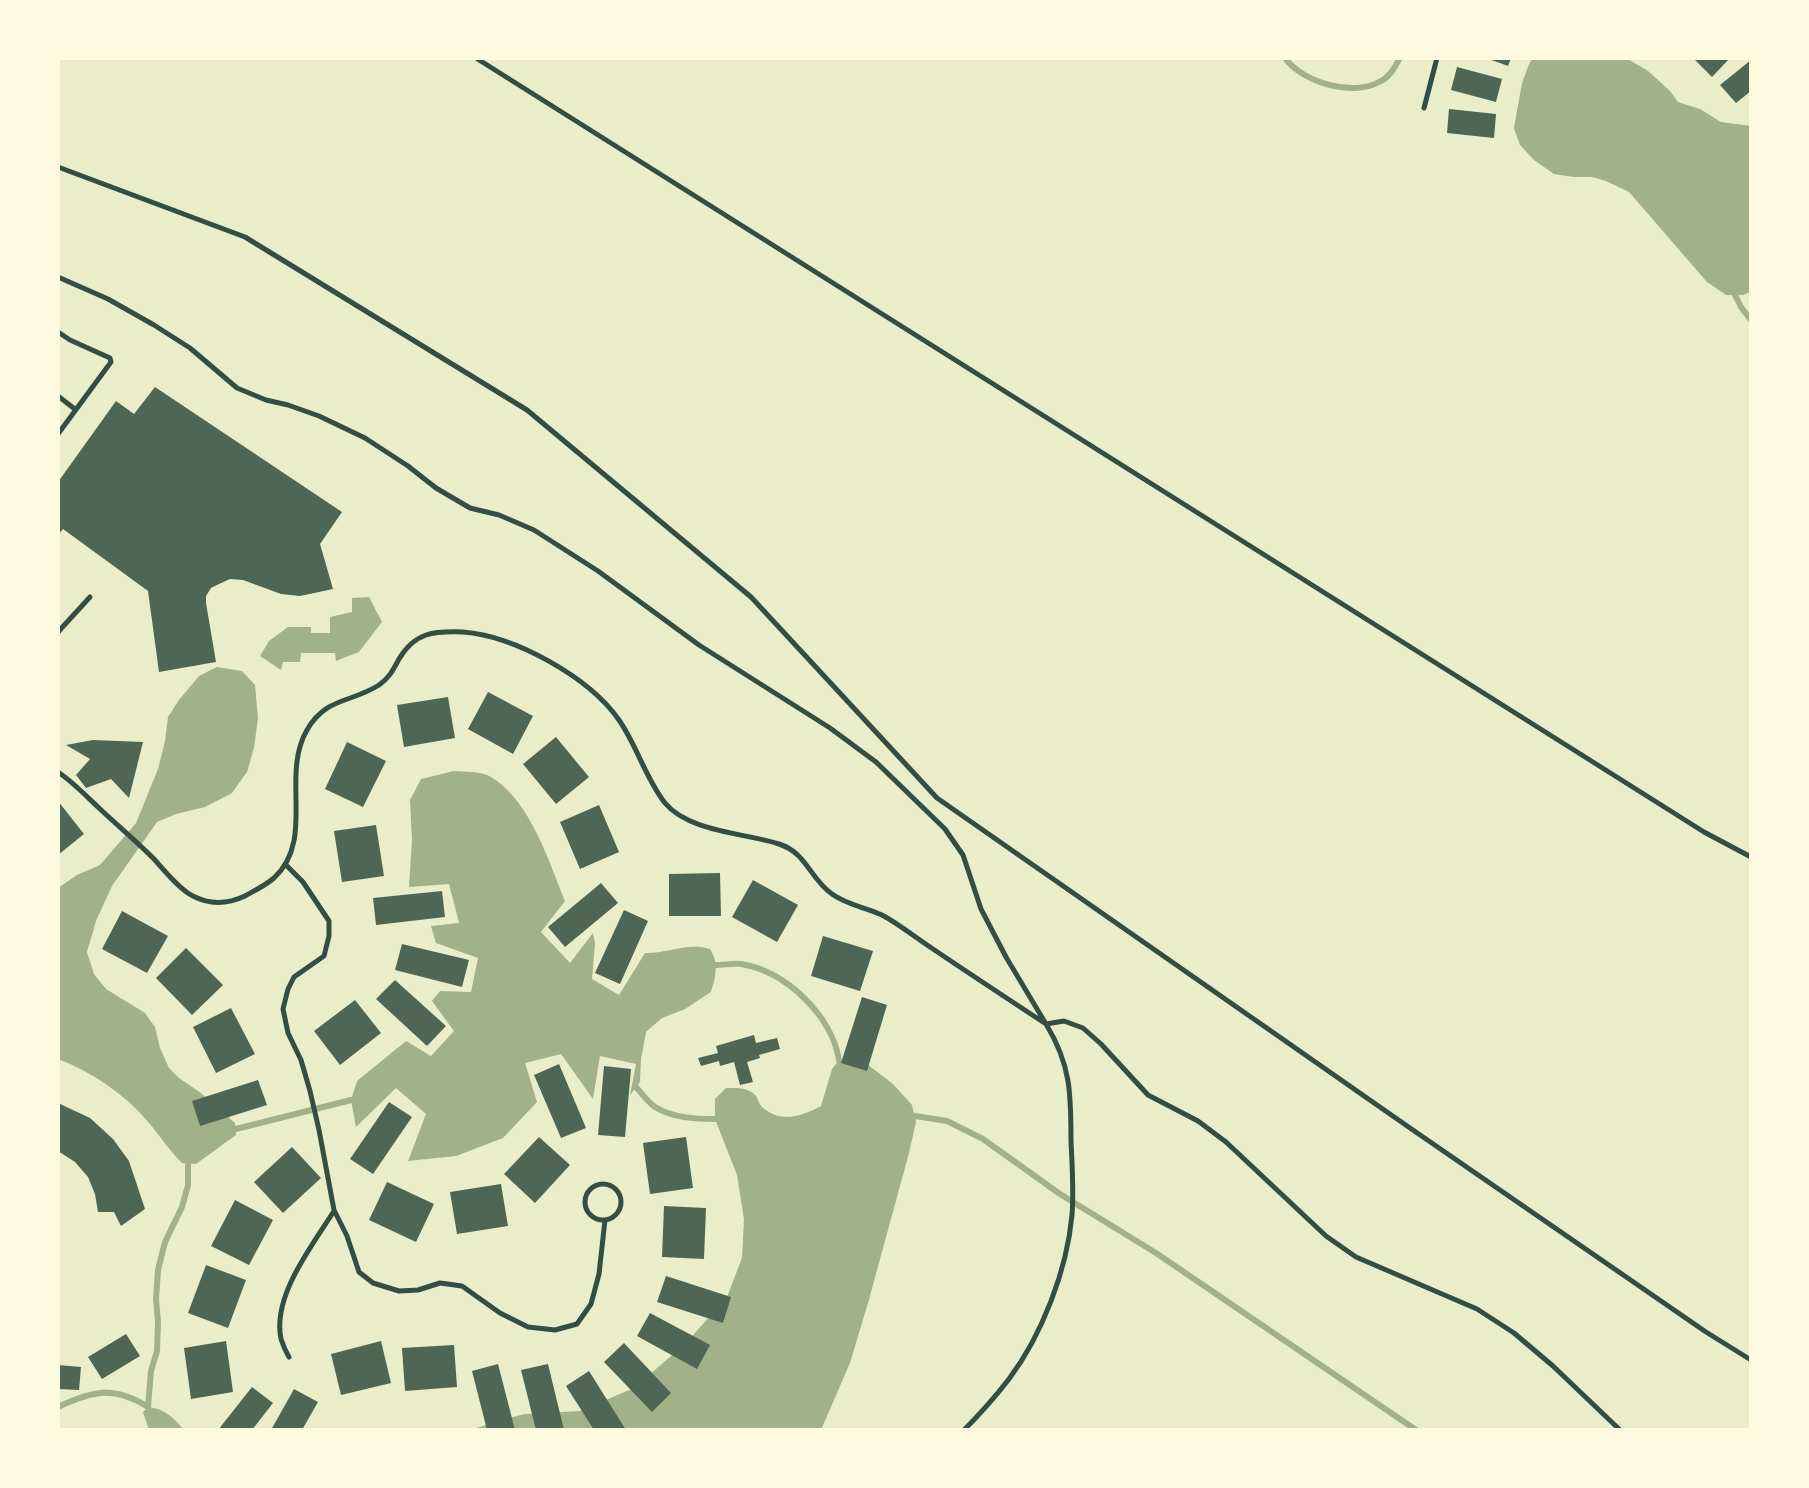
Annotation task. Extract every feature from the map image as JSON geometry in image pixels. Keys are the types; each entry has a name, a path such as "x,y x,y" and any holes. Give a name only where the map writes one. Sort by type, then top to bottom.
{"lane":[{"path":"476,58 1704,832 1751,857"},
{"path":"1424,108 1437,58"},
{"path":"58,167 245,237 527,410 751,597 937,798 1410,1128 1751,1360"},
{"path":"58,277 108,299 154,325 190,348 237,388 319,416 365,438 470,508 499,515 534,530 598,571 699,645 830,728 876,762 945,829 963,855 981,909 1006,957 1056,1040 1070,1085 1072,1212 1060,1272 1031,1345 990,1403 964,1430"},
{"path":"58,332 110,358 111,362 58,434"},
{"path":"58,342 70,340"},
{"path":"58,396 76,410"},
{"path":"58,632 90,597"},
{"path":"58,772 191,896 213,903 232,902 273,879 285,864 297,822 295,778 298,750 306,731 318,715 336,702 367,693 389,678 409,644 427,633 479,634 513,644 540,656 599,697 618,719 666,804 686,819 781,845 797,853 828,891 845,902 881,914 1046,1024 1064,1021 1083,1028 1148,1095 1198,1121 1226,1142 1326,1236 1356,1257 1477,1309 1514,1333 1620,1430"},
{"path":"285,864 303,882 329,921 324,956 294,977 283,1009 288,1033 301,1060 311,1097 334,1210 359,1272 373,1283 399,1291 418,1290 440,1283 462,1286 500,1313 528,1327 555,1330 577,1324 591,1304 599,1274 605,1220"},
{"path":"605,1184 619,1193 621,1205 616,1215 605,1220 599,1220 589,1213 585,1202 593,1187 605,1184"},
{"path":"289,1357 281,1339 282,1313 289,1284 334,1210"}],"shaded area":[{"path":"1533,58 1626,58 1648,71 1678,102 1700,109 1721,122 1751,126 1750,292 1726,295 1707,282 1629,192 1592,177 1554,174 1520,145 1514,128 1522,83"},
{"path":"369,597 382,622 359,652 336,661 335,653 301,653 300,662 283,662 281,670 260,656 269,641 288,627 311,627 311,633 330,633 330,617 352,612 352,598"},
{"path":"217,667 242,671 255,685 258,718 247,772 232,793 205,807 157,822 112,886 96,921 87,952 94,974 106,989 145,1013 155,1027 169,1068 235,1123 236,1135 196,1164 182,1163 141,1113 120,1094 97,1078 58,1059 58,888 100,865 136,823 158,769 168,717 199,676"},
{"path":"454,771 491,777 505,787 527,816 565,901 541,932 570,963 593,933 592,979 619,995 645,953 685,947 710,949 715,959 715,975 711,992 685,1009 662,1018 646,1032 640,1082 630,1095 636,1064 600,1056 593,1099 561,1054 525,1063 537,1102 503,1138 456,1156 408,1161 426,1114 396,1088 356,1127 351,1100 357,1081 406,1041 431,1056 454,1031 432,1001 440,991 471,992 478,958 436,943 431,926 459,923 449,884 409,887 412,840 410,800 421,779"},
{"path":"858,1057 893,1084 912,1105 916,1122 850,1363 821,1430 477,1430 525,1414 580,1411 634,1388 686,1343 727,1297 742,1258 744,1219 737,1175 715,1119 715,1099 726,1088 742,1089 753,1093 761,1106 777,1115 792,1117 806,1113 821,1106 832,1069 839,1060"},
{"path":"148,1407 168,1414 184,1430 149,1430 143,1412"}],"building":[{"path":"1486,58 1511,58 1508,66"},
{"path":"1730,58 1712,77 1695,60"},
{"path":"1751,60 1751,91 1736,103 1720,85"},
{"path":"1457,67 1502,79 1496,102 1451,90"},
{"path":"1449,109 1496,114 1494,138 1447,133"},
{"path":"155,387 342,512 320,544 333,589 300,596 281,594 243,580 230,579 219,584 211,588 206,596 216,662 159,672 148,591 63,529 58,535 58,482 116,401 134,414"},
{"path":"488,692 533,716 513,754 468,729"},
{"path":"448,697 455,738 404,747 397,705"},
{"path":"556,737 589,777 556,804 523,764"},
{"path":"93,740 143,742 129,798 111,779 86,788 76,775 90,759 66,745"},
{"path":"347,742 386,761 363,807 325,789"},
{"path":"58,801 84,834 58,855"},
{"path":"599,805 619,852 580,869 560,822"},
{"path":"376,825 384,876 342,882 334,831"},
{"path":"720,873 721,916 669,916 669,874"},
{"path":"753,880 798,905 777,942 732,917"},
{"path":"601,883 618,903 565,947 548,927"},
{"path":"442,891 445,917 376,925 373,898"},
{"path":"624,910 648,921 620,984 595,973"},
{"path":"122,911 168,936 147,973 102,949"},
{"path":"823,936 873,951 860,991 811,976"},
{"path":"402,944 469,960 462,987 395,970"},
{"path":"186,948 223,985 192,1015 156,978"},
{"path":"395,980 446,1026 427,1046 376,999"},
{"path":"862,997 887,1005 867,1071 841,1063"},
{"path":"355,1000 381,1033 340,1065 314,1031"},
{"path":"231,1008 255,1054 216,1073 193,1027"},
{"path":"754,1035 756,1043 777,1038 780,1049 747,1062 753,1082 740,1085 734,1062 720,1066 719,1061 701,1066 698,1058 718,1053 716,1046"},
{"path":"559,1064 586,1128 561,1138 534,1075"},
{"path":"604,1066 631,1069 625,1137 598,1135"},
{"path":"258,1080 267,1105 200,1126 192,1101"},
{"path":"389,1102 412,1117 373,1174 350,1159"},
{"path":"58,1103 90,1118 113,1139 129,1161 145,1209 121,1226 114,1212 98,1212 88,1177 75,1162 58,1151"},
{"path":"539,1137 570,1165 535,1203 504,1174"},
{"path":"686,1137 693,1188 650,1194 643,1143"},
{"path":"292,1147 321,1178 283,1213 254,1182"},
{"path":"387,1182 434,1204 416,1242 369,1220"},
{"path":"501,1184 508,1226 457,1234 450,1192"},
{"path":"235,1200 273,1220 249,1265 211,1246"},
{"path":"664,1206 706,1208 704,1259 662,1257"},
{"path":"206,1265 246,1280 228,1328 188,1313"},
{"path":"666,1276 731,1297 723,1323 657,1302"},
{"path":"650,1313 710,1345 697,1369 637,1336"},
{"path":"126,1334 140,1356 102,1379 88,1357"},
{"path":"226,1341 233,1392 191,1399 184,1348"},
{"path":"381,1341 391,1383 341,1395 331,1354"},
{"path":"624,1343 671,1393 652,1412 604,1362"},
{"path":"454,1345 457,1387 405,1391 402,1348"},
{"path":"498,1364 515,1430 487,1430 472,1371"},
{"path":"548,1364 564,1430 536,1430 521,1370"},
{"path":"58,1365 81,1367 79,1390 58,1389"},
{"path":"589,1371 626,1430 594,1430 566,1386"},
{"path":"252,1387 273,1403 252,1430 218,1430"},
{"path":"294,1389 318,1402 302,1430 271,1430"}],"waterway":[{"path":"1285,58 1293,67 1315,80 1355,88 1383,80 1400,58"},
{"path":"1735,295 1751,320"},
{"path":"716,965 738,964 758,968 790,986 817,1012 827,1027 839,1060"},
{"path":"636,1087 650,1103 669,1114 715,1119"},
{"path":"236,1129 351,1100"},
{"path":"915,1116 947,1121 983,1139 1060,1194 1156,1253 1416,1430"},
{"path":"58,1407 82,1397 103,1393 124,1395 148,1407 151,1371 157,1351 158,1270 165,1242 182,1207 188,1185 188,1164"}]}
